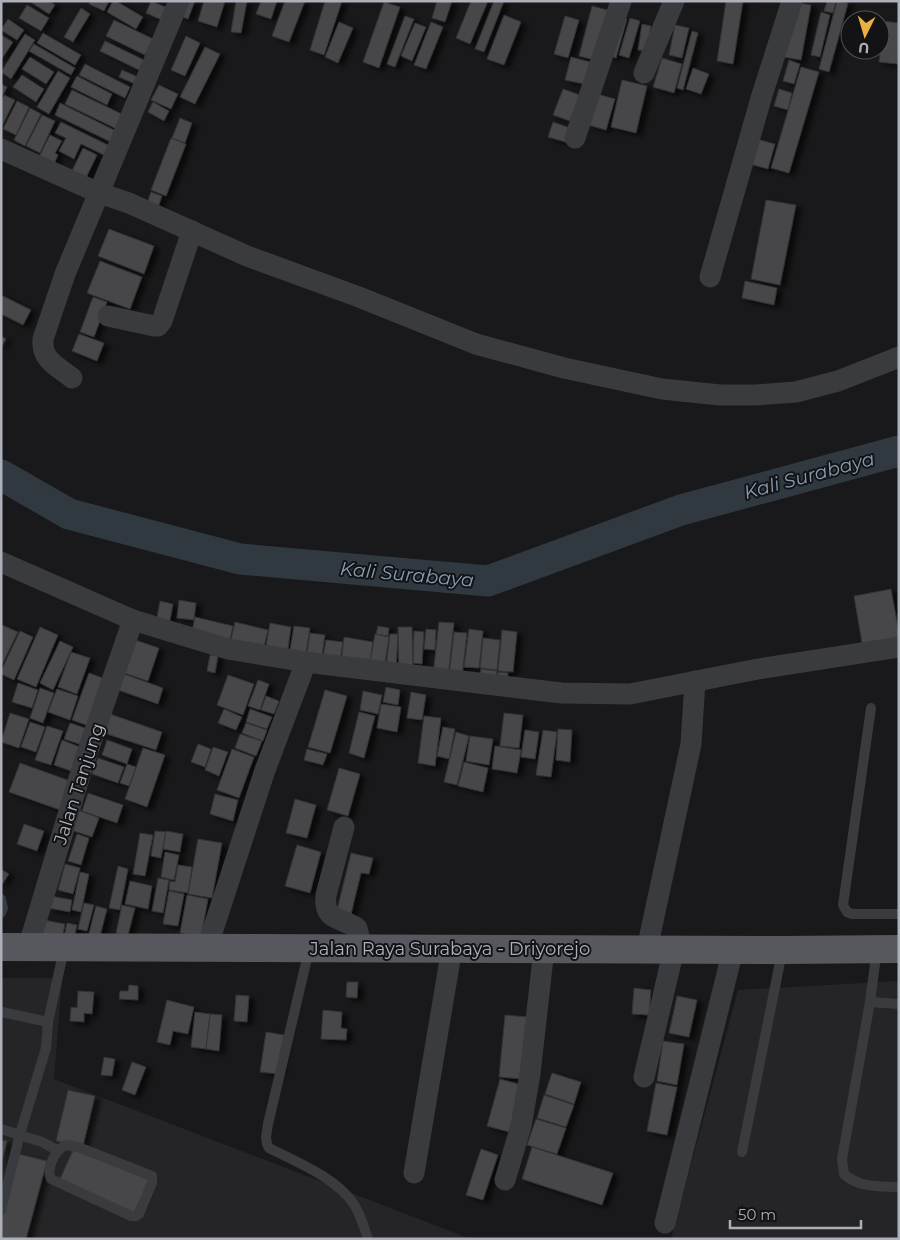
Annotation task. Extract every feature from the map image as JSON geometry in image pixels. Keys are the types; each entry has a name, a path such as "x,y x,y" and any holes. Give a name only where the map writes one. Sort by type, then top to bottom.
{"main road":[{"name":"Jalan Raya Surabaya - Driyorejo","path":"14,948 888,949"}],"street":[{"path":"72,378 45,356 42,347 43,339 65,274 179,1"},
{"path":"575,138 621,1"},
{"path":"644,73 674,1"},
{"path":"710,277 762,95 792,1"},
{"path":"1,149 99,193 129,203 247,256 359,297 476,344 564,368 662,389 720,395 756,395 796,392 838,381 899,356"},
{"path":"108,316 158,326 162,321 192,231"},
{"path":"1,562 133,620 228,649 306,662 561,693 630,694 758,669 899,647"},
{"name":"Jalan Tanjung","path":"14,948 83,765 133,620"},
{"path":"208,948 266,770 306,662"},
{"path":"647,950 691,744 695,681"},
{"path":"344,827 326,895 325,906 326,910 333,917 358,928 362,948"},
{"path":"414,1173 452,948"},
{"path":"506,1180 521,1126 530,1074 544,949"},
{"path":"644,1077 674,950"},
{"path":"665,1223 733,950"}],"lane":[{"path":"870,708 843,905 847,912 852,914 899,914"},
{"path":"1,899 3,908 1,912"},
{"path":"1,1210 20,1134 46,1048 48,1022 64,948"},
{"path":"309,948 268,1124 266,1144 269,1148 316,1171 337,1186 355,1205 368,1239"},
{"path":"888,949 870,1002 842,1159 844,1174 851,1180 867,1185 899,1187"},
{"path":"742,1152 782,950"},
{"path":"870,1002 899,1004"},
{"path":"2,1012 48,1022"},
{"path":"1,1129 42,1142 57,1150"},
{"path":"66,1145 78,1147 152,1176 152,1183 139,1214 131,1216 51,1179 49,1170 57,1150 66,1145"}],"shaded area":[{"path":"1,978 62,978 54,1079 471,1239 1,1239"},
{"path":"899,981 899,1239 671,1239 738,990"}],"building":[{"path":"29,1 49,1 55,5 49,14"},
{"path":"90,1 109,1 104,11 89,4"},
{"path":"113,1 143,17 136,29 107,12"},
{"path":"151,1 170,9 164,21 146,13"},
{"path":"184,1 195,1 188,19 178,15"},
{"path":"204,1 225,1 217,27 198,21"},
{"path":"236,1 247,1 241,33 231,32"},
{"path":"261,1 277,1 271,19 256,14"},
{"path":"285,1 305,1 289,42 272,36"},
{"path":"325,1 342,1 324,55 310,50"},
{"path":"437,1 452,1 445,22 432,18"},
{"path":"471,1 488,1 470,44 456,38"},
{"path":"494,1 504,1 484,52 475,49"},
{"path":"726,1 743,1 733,64 717,61"},
{"path":"827,1 836,1 833,13 824,11"},
{"path":"837,1 848,3 846,10 840,10 840,32 829,72 819,69"},
{"path":"384,2 400,7 379,68 363,62"},
{"path":"794,2 811,5 801,60 784,57"},
{"path":"27,5 49,18 41,31 19,18"},
{"path":"592,6 611,11 598,61 579,56"},
{"path":"81,8 90,14 73,42 64,37"},
{"path":"821,12 830,15 820,57 811,55"},
{"path":"504,15 521,22 504,65 487,59"},
{"path":"405,16 414,19 395,67 387,64"},
{"path":"565,16 579,20 568,58 554,54"},
{"path":"618,16 627,19 616,58 607,55"},
{"path":"630,18 640,21 629,58 619,55"},
{"path":"8,19 24,30 17,40 1,30"},
{"path":"114,20 153,39 145,55 106,36"},
{"path":"339,22 353,28 338,63 325,57"},
{"path":"431,22 443,27 426,69 414,65"},
{"path":"890,22 899,23 898,64 879,62 879,60 890,60"},
{"path":"415,23 426,27 412,61 401,56"},
{"path":"642,24 651,26 647,51 638,50"},
{"path":"675,25 689,28 682,58 669,55"},
{"path":"692,31 698,33 683,90 677,88"},
{"path":"43,33 81,55 75,65 37,43"},
{"path":"25,34 35,40 11,79 1,72"},
{"path":"1,35 13,42 1,60"},
{"path":"186,36 200,43 185,76 171,70"},
{"path":"105,41 144,60 139,70 100,51"},
{"path":"34,44 75,68 71,75 29,51"},
{"path":"205,47 220,54 195,104 180,97"},
{"path":"30,57 54,72 46,84 22,69"},
{"path":"571,57 590,62 584,84 565,80"},
{"path":"662,58 682,64 674,93 653,87"},
{"path":"789,60 800,64 794,84 783,81"},
{"path":"85,64 130,87 125,98 79,75"},
{"path":"801,67 819,72 789,173 771,168"},
{"path":"693,68 709,74 701,94 686,89"},
{"path":"122,70 138,77 135,84 119,77"},
{"path":"58,71 70,78 49,114 37,107"},
{"path":"22,75 44,89 36,102 13,87"},
{"path":"77,76 112,94 107,105 71,87"},
{"path":"622,80 647,86 636,133 611,127"},
{"path":"1,84 7,87 1,99"},
{"path":"159,85 178,94 171,109 151,100"},
{"path":"563,89 580,95 570,121 553,115"},
{"path":"779,89 792,93 788,110 774,106"},
{"path":"72,90 128,117 121,131 65,104"},
{"path":"597,94 615,99 606,130 588,125"},
{"path":"4,95 15,100 2,126 1,100"},
{"path":"17,101 29,107 16,135 3,129"},
{"path":"153,102 169,111 164,121 148,112"},
{"path":"60,103 118,132 113,143 55,115"},
{"path":"30,108 41,114 25,146 14,140"},
{"path":"42,115 55,121 40,153 26,146"},
{"path":"180,118 192,123 185,143 172,138"},
{"path":"61,122 112,147 108,157 81,144 74,159 59,151 66,138 55,133"},
{"path":"553,122 573,129 569,143 548,137"},
{"path":"50,135 62,141 55,153 58,155 53,166 38,159"},
{"path":"171,138 186,144 166,196 151,190"},
{"path":"757,139 775,144 768,169 750,164"},
{"path":"83,148 97,155 84,182 70,175"},
{"path":"151,192 162,196 157,210 146,206"},
{"path":"766,200 796,205 780,285 751,279"},
{"path":"109,229 154,246 144,274 98,256"},
{"path":"100,261 142,277 130,309 87,293"},
{"path":"745,281 777,288 774,305 742,298"},
{"path":"1,295 31,310 23,325 1,314"},
{"path":"93,297 107,302 94,337 80,332"},
{"path":"79,334 104,343 97,361 72,351"},
{"path":"1,336 6,339 1,348"},
{"path":"891,589 899,643 863,649 854,596"},
{"path":"179,600 196,603 194,620 177,618"},
{"path":"160,601 173,604 169,626 156,623"},
{"path":"195,617 233,626 229,644 191,636"},
{"path":"235,622 268,630 263,651 230,644"},
{"path":"439,622 454,623 448,677 433,675"},
{"path":"270,623 291,627 287,656 265,652"},
{"path":"2,625 18,632 1,667 1,628"},
{"path":"294,626 310,628 305,659 289,656"},
{"path":"378,626 389,628 388,636 376,634"},
{"path":"40,627 58,635 36,687 17,679"},
{"path":"398,627 412,627 413,671 399,671"},
{"path":"426,629 436,630 435,650 424,649"},
{"path":"469,629 483,631 479,668 464,667"},
{"path":"502,630 517,632 513,672 498,671"},
{"path":"20,631 33,637 14,680 1,674 1,671"},
{"path":"414,631 424,632 422,664 413,663"},
{"path":"454,632 467,633 462,677 449,676"},
{"path":"310,633 325,635 321,662 306,659"},
{"path":"375,634 389,637 384,670 369,668"},
{"path":"390,634 398,634 396,669 386,667"},
{"path":"344,637 373,642 369,667 341,663"},
{"path":"483,638 500,640 497,670 480,668"},
{"path":"135,640 159,648 148,681 124,673"},
{"path":"326,640 343,642 339,666 322,663"},
{"path":"60,641 73,647 53,690 40,683"},
{"path":"71,652 90,658 77,694 58,687"},
{"path":"210,655 218,656 215,673 207,671"},
{"path":"481,669 497,671 496,681 480,679"},
{"path":"498,672 508,673 507,684 496,683"},
{"path":"89,673 108,680 92,727 72,720"},
{"path":"124,674 163,688 158,704 118,690"},
{"path":"228,675 254,684 243,715 217,705"},
{"path":"258,680 269,684 260,710 248,706"},
{"path":"18,683 38,690 32,708 12,702"},
{"path":"386,687 400,690 398,705 383,702"},
{"path":"40,688 54,693 43,723 30,718"},
{"path":"57,689 78,696 70,720 48,712"},
{"path":"325,690 347,696 330,753 308,747"},
{"path":"363,691 382,695 378,714 360,710"},
{"path":"411,692 426,695 422,720 407,718"},
{"path":"266,696 279,701 274,714 261,710"},
{"path":"381,704 401,707 397,732 377,728"},
{"path":"224,709 242,717 236,730 218,723"},
{"path":"250,709 272,717 267,729 246,722"},
{"path":"359,712 375,716 364,758 349,753"},
{"path":"10,713 29,719 19,748 1,742"},
{"path":"504,713 523,715 519,748 500,746"},
{"path":"110,714 162,732 156,750 104,733"},
{"path":"424,716 441,718 435,766 418,763"},
{"path":"30,722 45,727 36,752 21,747"},
{"path":"70,723 94,731 88,747 64,739"},
{"path":"246,723 267,730 263,741 242,733"},
{"path":"47,726 63,731 51,765 35,760"},
{"path":"443,727 455,729 449,759 437,756"},
{"path":"558,729 572,730 570,762 556,760"},
{"path":"525,730 539,732 535,759 521,757"},
{"path":"543,730 557,732 551,777 536,775"},
{"path":"456,732 469,736 457,785 444,782"},
{"path":"240,734 262,741 256,756 235,748"},
{"path":"470,736 493,739 489,765 466,761"},
{"path":"62,740 85,749 77,773 54,765"},
{"path":"107,740 132,749 127,764 102,755"},
{"path":"198,744 211,749 205,767 191,762"},
{"path":"495,746 521,750 517,773 492,769"},
{"path":"213,747 228,752 219,776 205,770"},
{"path":"143,748 165,755 147,807 125,799"},
{"path":"232,749 254,757 239,798 217,790"},
{"path":"307,749 327,754 323,765 304,760"},
{"path":"98,758 124,767 118,783 92,774"},
{"path":"464,762 488,768 483,792 458,786"},
{"path":"20,763 76,783 66,812 9,792"},
{"path":"127,764 136,767 129,786 120,783"},
{"path":"339,768 360,774 348,816 327,810"},
{"path":"88,793 123,805 117,823 82,811"},
{"path":"215,794 238,800 233,821 210,814"},
{"path":"295,799 316,805 307,838 286,833"},
{"path":"78,810 99,818 92,837 71,830"},
{"path":"24,824 44,831 37,851 17,844"},
{"path":"155,831 166,832 161,858 151,856"},
{"path":"166,831 183,834 180,852 163,849"},
{"path":"140,833 153,835 145,876 133,874"},
{"path":"77,834 89,838 81,865 68,861"},
{"path":"198,839 222,843 212,898 188,894"},
{"path":"297,845 321,852 310,893 285,886"},
{"path":"165,852 179,855 174,880 161,877"},
{"path":"351,853 373,858 369,874 361,873 351,914 337,910"},
{"path":"65,864 80,868 73,894 58,890"},
{"path":"178,865 192,867 188,893 169,890 170,881 175,882"},
{"path":"118,866 128,869 120,910 109,908"},
{"path":"1,869 9,874 1,886"},
{"path":"80,872 89,874 81,912 72,910"},
{"path":"158,878 169,880 163,913 152,911"},
{"path":"130,881 152,886 148,909 125,904"},
{"path":"169,891 184,894 178,926 163,924"},
{"path":"187,895 208,899 201,937 180,933"},
{"path":"51,896 72,900 70,912 48,908"},
{"path":"84,903 94,905 87,931 78,929"},
{"path":"122,905 135,908 128,935 116,933"},
{"path":"96,906 107,909 99,940 88,937"},
{"path":"44,920 65,924 62,939 41,935"},
{"path":"67,923 77,925 72,948 62,946"},
{"path":"347,982 358,982 357,998 346,997"},
{"path":"129,985 138,986 138,1000 119,999 120,991 128,991"},
{"path":"634,988 651,990 649,1015 632,1014"},
{"path":"78,991 94,992 92,1014 84,1013 84,1022 70,1021 71,1007 77,1008"},
{"path":"236,995 249,996 247,1022 234,1021"},
{"path":"677,996 697,1000 689,1037 669,1033"},
{"path":"167,1000 194,1007 188,1034 173,1031 170,1045 157,1042"},
{"path":"323,1010 342,1012 341,1028 347,1029 346,1040 321,1039"},
{"path":"195,1012 210,1014 206,1049 191,1047"},
{"path":"210,1014 222,1015 219,1051 206,1049"},
{"path":"505,1015 528,1017 522,1079 499,1077"},
{"path":"266,1032 284,1035 278,1074 260,1072"},
{"path":"663,1041 684,1044 677,1085 657,1081"},
{"path":"104,1057 115,1059 112,1076 101,1075"},
{"path":"132,1062 146,1067 135,1095 122,1090"},
{"path":"552,1073 581,1082 574,1104 545,1094"},
{"path":"500,1079 522,1085 509,1132 487,1126"},
{"path":"656,1083 677,1087 667,1135 647,1131"},
{"path":"68,1090 95,1096 83,1146 56,1141"},
{"path":"544,1095 574,1105 566,1127 537,1118"},
{"path":"536,1119 566,1128 557,1154 527,1145"},
{"path":"1,1140 7,1141 1,1165"},
{"path":"532,1147 613,1173 602,1205 522,1179"},
{"path":"74,1148 149,1180 134,1213 59,1181"},
{"path":"481,1149 498,1155 483,1200 466,1195"},
{"path":"19,1154 47,1161 26,1239 1,1239 1,1218"}],"waterway":[{"name":"Kali Surabaya","path":"1,475 69,514 240,559 488,581 681,510 899,451"}]}
